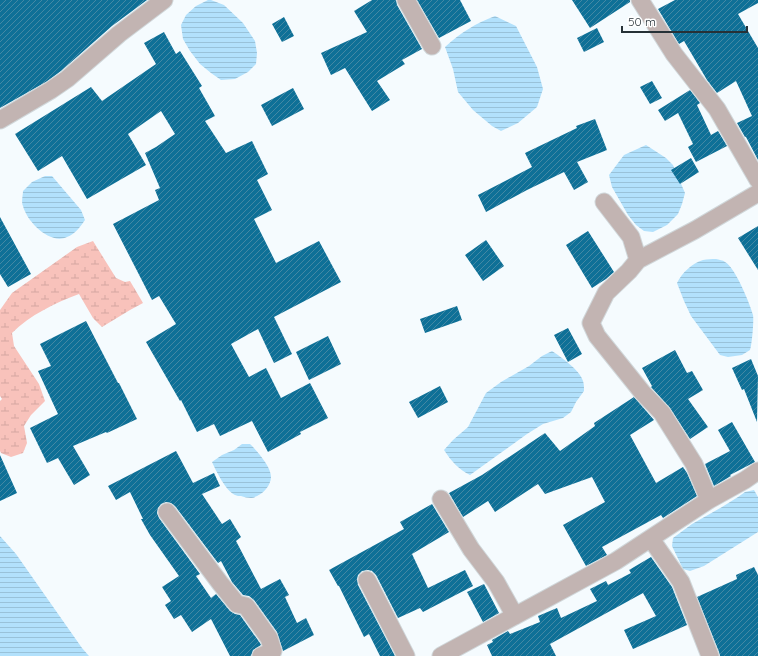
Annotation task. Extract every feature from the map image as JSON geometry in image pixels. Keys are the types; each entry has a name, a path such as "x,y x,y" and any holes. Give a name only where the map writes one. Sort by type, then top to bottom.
{"street":[{"path":"0,120 67,79 119,34 164,0"},
{"path":"406,0 432,46"},
{"path":"640,0 674,54 717,108 758,180"},
{"path":"708,500 694,464 662,414 642,392 597,336 591,323 606,293 638,260 695,230 758,193"},
{"path":"604,202 631,237 638,260"},
{"path":"441,656 616,561 708,500 745,480 758,471"},
{"path":"441,499 471,549 496,582 515,616"},
{"path":"167,512 220,583 237,604 246,606 269,638 273,651 261,656"},
{"path":"651,539 680,582 710,656"},
{"path":"367,580 406,656"}],"green space":[{"path":"93,241 116,278 125,282 130,281 143,303 102,327 93,318 79,294 43,310 12,333 14,346 39,384 45,401 31,415 24,426 27,443 23,453 11,457 1,453 0,401 2,399 0,396 0,310 12,293 77,247"}],"water":[{"path":"208,0 224,5 243,23 255,41 257,53 256,64 248,72 235,79 221,80 211,73 200,64 183,39 181,25 186,15 196,6"},
{"path":"495,16 516,26 537,67 543,89 537,107 518,123 501,131 492,126 473,110 458,92 453,69 445,47 468,29"},
{"path":"646,145 666,158 673,165 685,193 678,214 667,225 653,232 644,231 636,225 628,215 612,187 609,175 624,155"},
{"path":"45,176 52,176 81,210 85,220 70,236 60,239 47,235 34,225 25,212 22,204 23,191 32,182"},
{"path":"716,259 724,261 733,271 753,315 753,332 750,350 742,355 728,357 720,355 691,316 677,283 685,272 695,263 699,261"},
{"path":"552,351 574,368 584,384 584,391 571,412 563,418 543,424 470,475 459,468 444,450 468,427 486,393 501,382"},
{"path":"242,444 250,444 269,468 271,477 271,481 267,488 258,496 251,498 236,496 232,493 222,480 212,462"},
{"path":"754,490 758,497 758,532 704,566 690,571 683,569 672,546 673,538 692,524 745,492"},
{"path":"0,536 16,554 89,656 0,656"}],"building":[{"path":"0,0 147,0 112,26 61,71 46,82 0,108"},
{"path":"372,0 396,0 397,5 422,49 402,60 405,64 377,81 390,100 372,111 345,68 331,75 321,53 367,32 354,11"},
{"path":"417,0 460,0 471,21 439,38"},
{"path":"572,0 630,0 630,2 590,28"},
{"path":"675,0 758,0 758,3 738,14 758,48 758,160 737,123 752,116 736,81 717,93 707,80 684,41 679,44 658,9"},
{"path":"284,17 294,36 282,42 272,24"},
{"path":"597,28 604,42 584,52 577,38"},
{"path":"164,32 176,54 180,51 202,86 199,88 215,116 205,121 226,153 252,141 268,174 257,180 272,210 254,219 276,263 319,241 341,282 274,317 292,354 274,363 258,329 231,344 249,377 266,368 281,398 310,383 328,418 300,432 301,434 268,452 252,421 220,436 214,424 197,432 181,400 180,401 146,342 176,324 159,296 152,300 113,224 159,200 155,190 160,188 145,153 175,134 161,111 128,134 146,165 87,199 62,156 38,171 15,134 91,87 102,101 156,64 144,43"},
{"path":"652,81 662,98 650,104 640,87"},
{"path":"293,88 304,109 272,126 261,105"},
{"path":"690,90 700,103 697,105 711,135 718,131 727,146 696,162 688,147 693,144 678,113 665,121 658,110"},
{"path":"595,119 607,150 577,162 588,182 574,190 564,172 486,212 478,195 532,167 525,153 577,128 576,126"},
{"path":"691,158 699,172 680,184 671,170"},
{"path":"0,217 31,274 8,287 0,274"},
{"path":"758,226 758,270 738,238"},
{"path":"588,231 614,272 592,288 566,245"},
{"path":"486,240 504,266 483,281 465,255"},
{"path":"457,306 462,320 425,333 420,319"},
{"path":"86,321 137,419 107,433 106,432 73,446 90,475 74,485 58,458 47,463 30,428 58,414 38,371 51,366 40,344"},
{"path":"568,328 582,354 568,362 554,335"},
{"path":"328,336 341,364 309,380 296,352"},
{"path":"675,350 687,373 692,371 703,390 688,399 708,427 690,439 670,408 651,387 652,386 642,368"},
{"path":"751,359 758,376 757,422 744,389 742,390 732,368"},
{"path":"440,386 448,402 418,418 409,402"},
{"path":"634,397 654,420 630,435 656,483 683,467 697,496 663,518 661,515 602,547 607,555 586,566 563,525 605,502 592,477 545,494 538,484 495,512 488,501 463,517 449,493 482,475 545,433 560,451 595,426 594,423"},
{"path":"732,422 755,462 730,475 731,476 714,486 705,464 730,451 718,430"},
{"path":"176,451 193,483 214,473 220,486 202,494 222,524 230,519 241,537 236,541 261,589 280,579 289,595 285,597 297,623 306,618 314,635 283,651 277,632 254,600 249,596 243,595 232,582 221,561 218,563 175,506 166,502 161,504 158,508 157,513 159,518 200,574 196,576 211,598 216,594 230,611 240,615 261,645 253,650 251,656 230,656 211,619 192,632 181,615 174,619 165,605 171,601 162,587 179,576 150,535 141,519 143,519 130,492 116,500 108,486"},
{"path":"0,455 17,493 0,501"},
{"path":"432,504 449,532 412,554 428,588 465,570 473,586 423,612 420,608 398,618 376,575 372,571 362,571 358,575 358,585 395,656 380,656 369,634 364,637 339,586 329,570 404,529 400,522"},
{"path":"651,557 672,587 687,625 633,649 624,630 656,616 643,593 550,644 556,656 492,656 487,645 493,642 492,640 508,631 510,634 540,622 538,616 557,608 561,618 597,601 590,589 606,581 608,585 631,573 629,570"},
{"path":"754,567 758,575 758,656 720,656 697,597 737,579 736,575"},
{"path":"484,584 499,613 483,622 467,592"}]}
